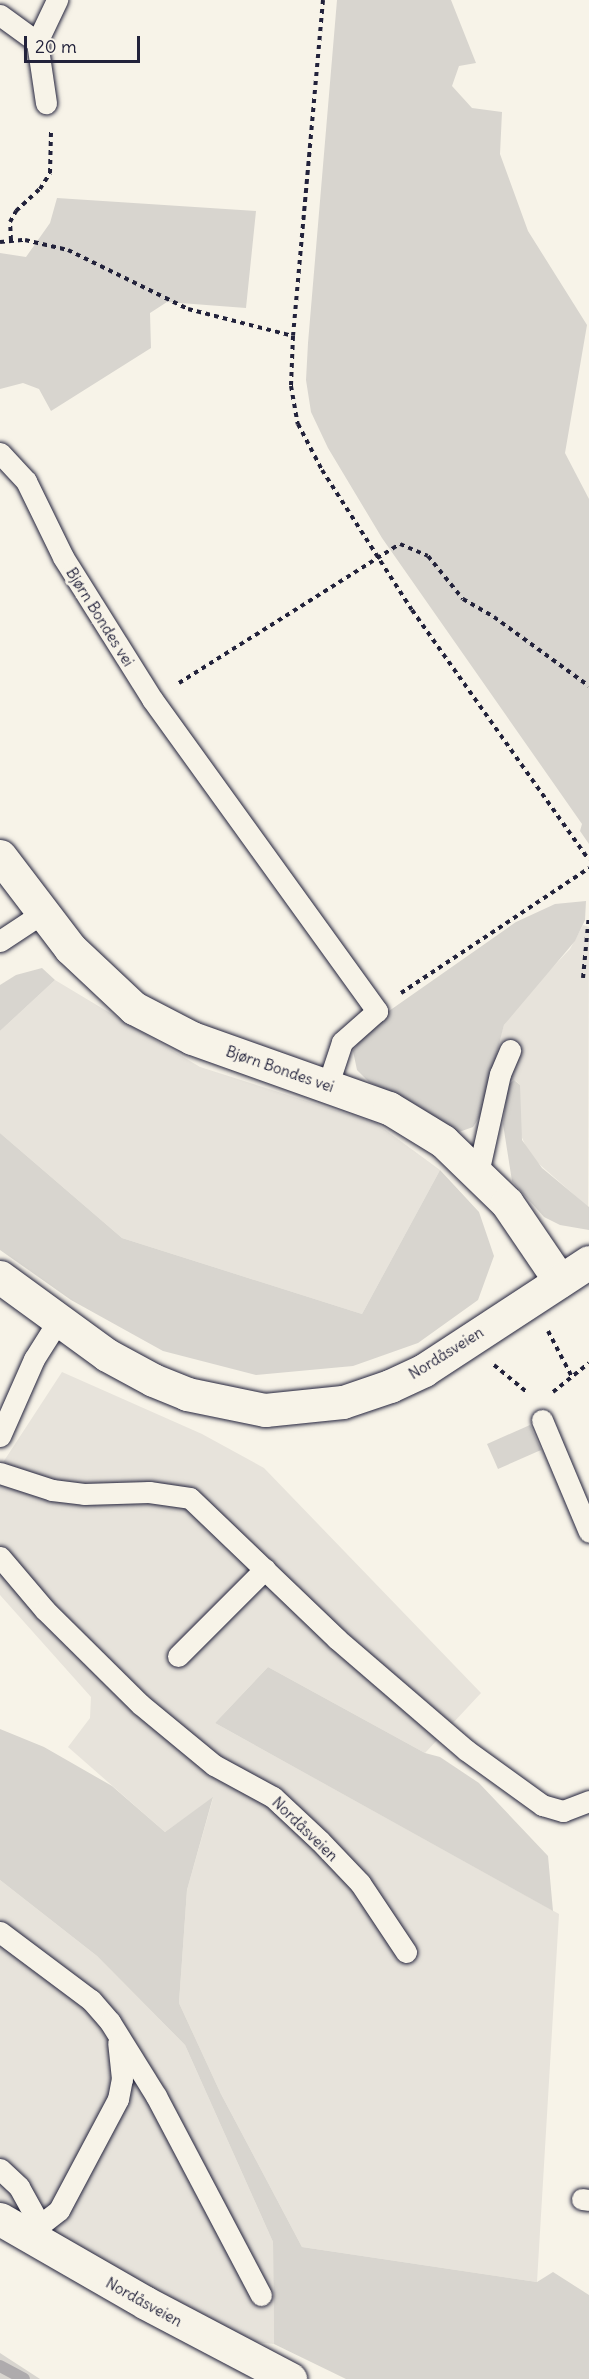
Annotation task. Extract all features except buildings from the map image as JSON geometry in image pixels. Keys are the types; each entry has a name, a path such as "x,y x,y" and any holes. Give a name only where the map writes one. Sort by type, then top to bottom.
{"street":[{"name":"Bjørn Bondes vei","path":"0,856 41,914 111,989 158,1022 229,1052 328,1084 413,1121 478,1173 519,1220 560,1281"},
{"name":"Nordåsveien","path":"0,1277 58,1321 153,1380 187,1394 265,1410 343,1402 390,1386 424,1370 589,1262"},
{"name":"Nordåsveien","path":"0,2219 37,2232 290,2379"}],"lane":[{"path":"46,103 37,42 57,0"},
{"path":"0,15 37,42"},
{"name":"Bjørn Bondes vei","path":"0,453 26,481 63,557 152,699 377,1011"},
{"path":"0,941 41,914"},
{"path":"328,1084 342,1042 377,1011"},
{"path":"478,1173 500,1074 510,1050"},
{"path":"0,1436 34,1359 58,1321"},
{"path":"544,1411 589,1532"},
{"path":"0,1473 74,1493 149,1492 190,1498 337,1639 466,1750 542,1805 563,1811 589,1801"},
{"name":"Nordåsveien","path":"0,1557 45,1610 140,1704 214,1765 273,1797 320,1841 360,1883 406,1952"},
{"path":"177,1656 265,1569"},
{"path":"0,1932 91,2000 156,2096 261,2295"},
{"path":"0,2169 19,2187 37,2232 59,2211 118,2099 122,2079 117,2039"}],"path":[{"path":"323,0 293,336 291,386 298,424 378,558 589,860"},
{"path":"10,240 10,222 16,211 50,173 52,137 46,103"},
{"path":"0,242 10,240 40,242 68,250 188,309 293,336"},
{"path":"152,699 400,543 423,553 463,599 494,617 589,686"},
{"path":"377,1011 589,868"},
{"path":"583,978 589,915"},
{"path":"547,1330 571,1376"},
{"path":"494,1365 544,1411 571,1376 589,1363"}],"shaded area":[{"path":"337,0 451,0 476,63 459,66 452,86 472,108 502,112 500,154 528,231 587,325 565,453 589,499 589,844 580,831 582,824 382,538 328,448 311,412 306,380 308,343"},
{"path":"57,198 256,211 246,308 167,302 150,313 151,348 51,411 39,389 23,383 0,389 0,253 26,257 50,223"},
{"path":"586,901 585,920 575,941 504,1025 480,1116 473,1127 459,1132 415,1104 369,1082 357,1070 353,1051 369,1025 516,922 555,904"},
{"path":"583,925 589,927 588,1207 530,1156 520,1133 520,1085 516,1081 489,1075 504,1025 526,995 570,949"},
{"path":"42,968 55,980 0,1031 0,985 16,975"},
{"path":"55,980 200,1067 376,1123 440,1170 362,1314 122,1238 0,1133 0,1031"},
{"path":"514,1080 520,1085 522,1140 542,1168 589,1207 589,1230 560,1225 544,1217 512,1181 503,1124 508,1085"},
{"path":"0,1133 122,1238 362,1314 440,1170 479,1212 494,1256 478,1300 418,1343 353,1366 256,1375 163,1351 71,1300 0,1250"},
{"path":"62,1372 202,1434 264,1468 481,1693 425,1753 268,1667 215,1723 559,1914 537,2282 302,2247 221,2094 179,2003 187,1890 213,1798 165,1832 68,1747 90,1718 91,1697 0,1595 0,1467"},
{"path":"530,1425 541,1450 498,1469 487,1444"},
{"path":"268,1667 425,1753 440,1757 479,1783 548,1856 553,1911 215,1723"},
{"path":"0,1729 44,1747 112,1786 165,1832 213,1797 187,1890 179,2003 221,2094 302,2247 537,2282 553,2272 589,2295 589,2379 346,2379 274,2344 273,2242 185,2045 97,1956 0,1880"},
{"path":"0,1880 97,1956 185,2045 273,2242 274,2344 244,2341 0,2202"},
{"path":"0,2353 40,2379 0,2379"}],"waterway":[{"path":"0,2366 24,2379"}]}
